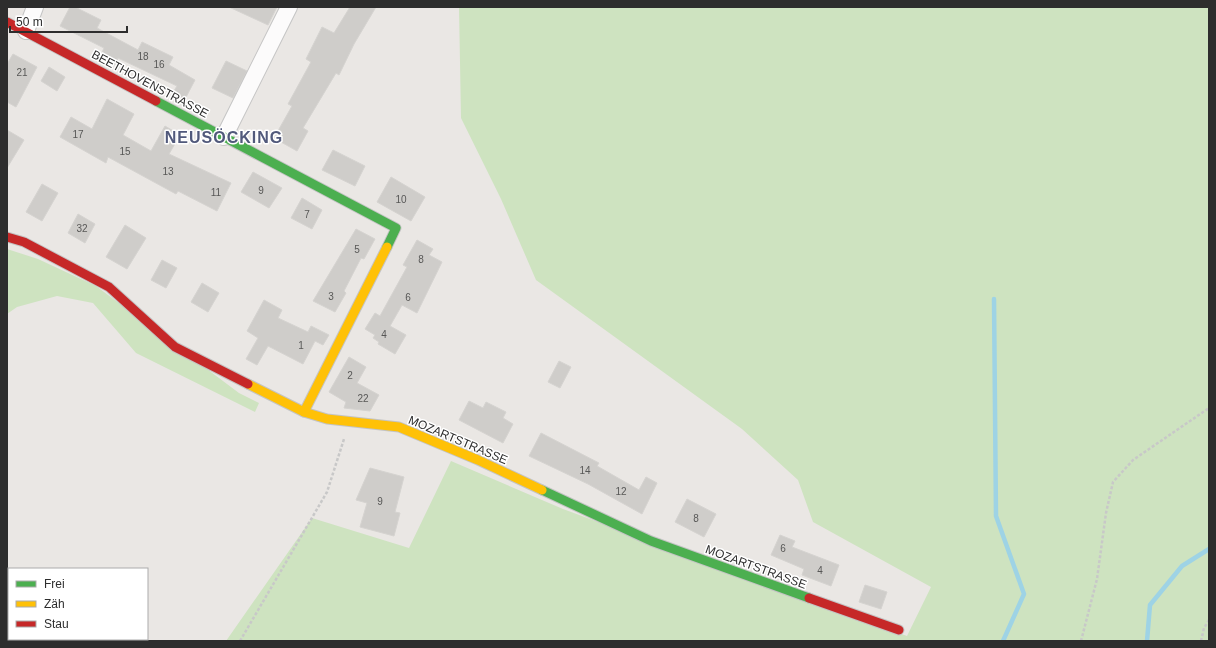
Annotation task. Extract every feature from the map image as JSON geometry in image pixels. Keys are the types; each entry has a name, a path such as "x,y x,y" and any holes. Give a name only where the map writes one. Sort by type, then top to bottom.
{"street":[{"path":"26,31 35,7"},
{"path":"224,137 289,7"},
{"name":"BEETHOVENSTRASSE","path":"7,22 396,228 304,412"},
{"name":"MOZARTSTRASSE","path":"7,236 24,242 109,287 175,347 304,412 327,419 399,427 478,460 651,541 899,630"}],"path":[{"path":"1081,641 1097,579 1106,513 1113,482 1133,460 1209,408"},
{"path":"240,641 328,492 349,422"},
{"path":"1201,641 1204,628 1209,620"}],"green space":[{"path":"459,7 1209,7 1209,641 226,641 312,518 409,548 451,461 563,509 907,636 931,587 813,522 798,480 742,429 536,280 501,199 461,118"},
{"path":"7,249 38,259 96,286 239,393 259,403 255,412 136,353 93,303 57,296 17,307 7,314"}],"building":[{"path":"70,7 75,7 101,20 97,28 138,50 142,42 173,57 169,65 195,80 184,101 172,94 177,86 118,58 115,65 100,57 104,48 60,26"},
{"path":"229,7 277,7 268,25"},
{"path":"350,7 376,7 354,44 339,75 336,73 303,128 308,131 297,151 274,138 292,106 288,104 311,62 306,59 322,27 334,33"},
{"path":"13,54 37,67 16,107 7,102 7,64"},
{"path":"226,61 247,71 233,98 212,88"},
{"path":"49,67 65,77 57,91 41,81"},
{"path":"107,99 134,114 123,135 151,151 165,126 180,135 169,154 231,183 217,211 178,191 176,194 108,157 106,163 60,137 71,117 92,129"},
{"path":"7,130 24,140 7,168"},
{"path":"333,150 365,166 355,186 322,170"},
{"path":"253,172 282,188 269,208 241,192"},
{"path":"391,177 425,197 411,221 377,202"},
{"path":"42,184 58,193 42,221 26,212"},
{"path":"302,198 322,210 312,229 291,218"},
{"path":"78,214 95,224 85,243 68,233"},
{"path":"125,225 146,238 127,269 106,257"},
{"path":"356,229 375,239 364,259 361,258 344,291 346,293 335,312 313,301"},
{"path":"417,240 433,249 429,255 442,262 417,313 402,305 390,326 406,335 395,354 378,344 379,342 373,338 375,335 365,329 375,313 380,316 407,267 403,265"},
{"path":"162,260 177,268 166,288 151,280"},
{"path":"202,283 219,293 208,312 191,302"},
{"path":"264,300 282,310 278,318 308,332 311,326 329,335 323,345 315,341 303,364 268,346 257,365 246,359 258,338 247,331"},
{"path":"349,357 366,367 357,383 379,395 370,411 344,408 346,402 329,392"},
{"path":"559,361 571,367 560,388 548,382"},
{"path":"469,401 483,408 486,402 506,412 503,418 513,424 503,443 459,420"},
{"path":"541,433 599,463 597,466 639,490 646,477 657,483 642,514 588,484 529,456"},
{"path":"370,468 404,477 395,512 400,513 394,536 360,527 367,503 356,500"},
{"path":"687,499 716,514 704,537 675,522"},
{"path":"780,535 795,541 792,547 839,565 831,586 802,575 804,569 771,555"},
{"path":"865,585 887,592 881,609 859,602"}],"waterway":[{"path":"994,299 996,516 1024,594 1003,641"},
{"path":"1147,641 1150,605 1182,566 1209,549"}],"traffic: fast":[{"path":"156,101 396,228 387,247"},
{"path":"542,490 651,541 809,598"}],"traffic: slow":[{"path":"304,412 387,247"},
{"path":"248,384 304,412 327,419 399,427 478,460 542,490"}],"traffic: jam":[{"path":"7,22 156,101"},
{"path":"7,237 24,242 109,287 175,347 248,384"},
{"path":"809,598 899,630"}],"district":[{"name":"NEUSÖCKING","path":"224,137"}]}
